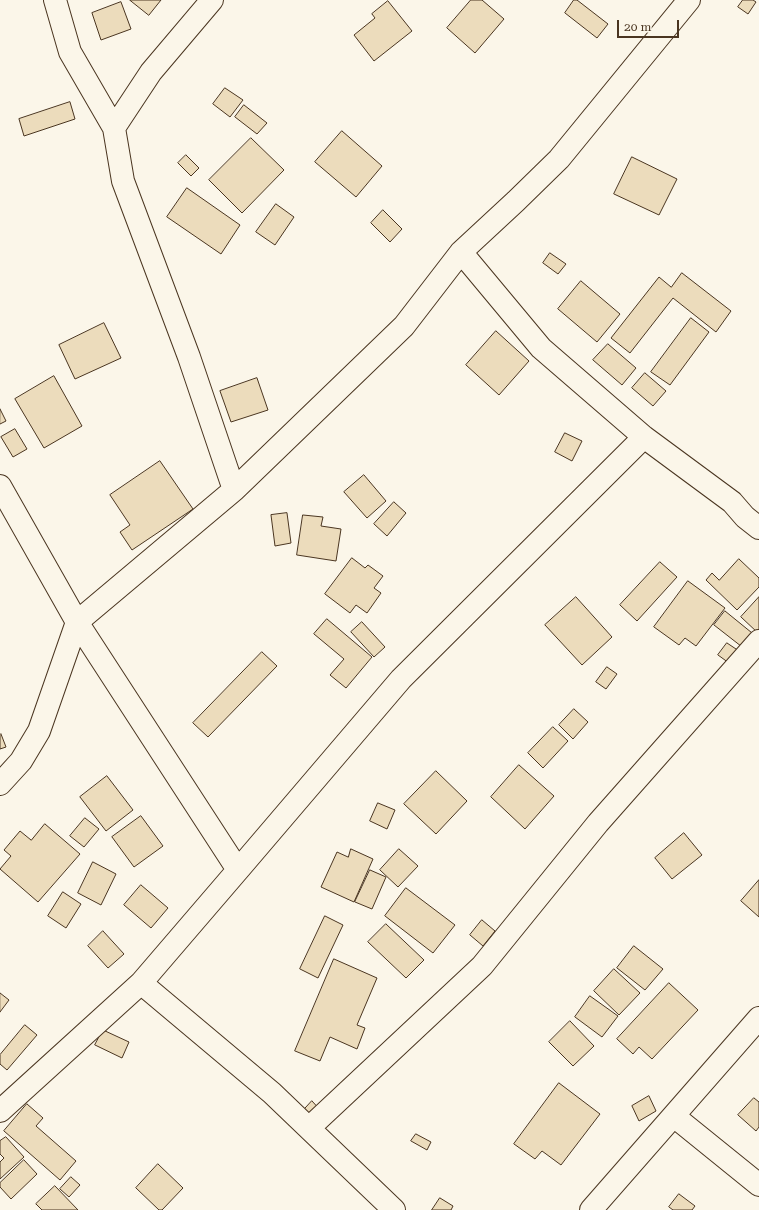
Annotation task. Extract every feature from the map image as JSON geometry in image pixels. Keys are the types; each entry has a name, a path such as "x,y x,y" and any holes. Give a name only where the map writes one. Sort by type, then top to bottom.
{"street":[{"path":"55,0 70,52 114,128 123,181 188,357 234,490"},
{"path":"114,128 151,72 212,0"},
{"path":"0,784 21,761 39,731 77,622 234,490 404,326 461,252 559,159 689,0"},
{"path":"461,252 541,348 644,437 732,502 745,517 759,528"},
{"path":"0,1111 141,983 401,679 644,437"},
{"path":"0,486 77,622 238,870"},
{"path":"309,1128 482,966 598,823 759,641"},
{"path":"141,983 272,1093 394,1210"},
{"path":"591,1210 675,1116 714,1068 759,1018"},
{"path":"675,1116 759,1185"}],"building":[{"path":"130,0 161,0 149,15"},
{"path":"471,0 482,0 504,19 475,53 447,28"},
{"path":"574,0 577,0 608,24 597,38 565,13"},
{"path":"743,0 753,0 756,2 748,14 738,7"},
{"path":"388,1 412,31 374,61 354,35 375,18 372,14"},
{"path":"121,2 131,29 101,40 92,13"},
{"path":"225,88 243,100 230,117 213,104"},
{"path":"70,102 75,119 24,136 19,119"},
{"path":"244,105 267,123 257,134 235,117"},
{"path":"342,131 382,166 356,197 315,162"},
{"path":"251,138 284,170 242,213 209,180"},
{"path":"186,155 199,168 191,176 178,163"},
{"path":"632,157 677,179 659,215 614,194"},
{"path":"187,188 240,225 221,254 167,217"},
{"path":"276,204 294,217 275,245 256,232"},
{"path":"383,210 402,229 390,242 371,223"},
{"path":"550,253 566,264 558,274 543,263"},
{"path":"682,273 731,311 716,332 673,298 630,353 611,338 659,277 671,287"},
{"path":"581,281 620,314 597,342 558,309"},
{"path":"691,318 709,332 670,385 651,372"},
{"path":"104,323 121,358 75,379 59,345"},
{"path":"496,331 529,361 499,395 466,365"},
{"path":"608,344 636,368 622,385 593,360"},
{"path":"645,373 666,391 653,406 632,388"},
{"path":"54,376 82,426 44,448 15,399"},
{"path":"257,378 268,410 231,422 220,391"},
{"path":"0,409 6,421 0,424"},
{"path":"15,429 27,449 13,457 1,437"},
{"path":"565,433 582,441 572,461 555,452"},
{"path":"160,461 193,509 132,550 120,532 130,525 110,495"},
{"path":"364,475 386,501 367,518 344,492"},
{"path":"394,502 406,513 387,536 374,524"},
{"path":"287,513 291,543 275,546 271,515"},
{"path":"303,515 323,517 321,526 341,529 336,561 297,555"},
{"path":"352,558 365,568 368,565 383,576 374,588 381,593 367,613 356,605 350,613 325,594"},
{"path":"739,559 759,578 759,587 737,610 706,580 712,573 719,580"},
{"path":"660,562 677,577 637,621 620,605"},
{"path":"688,581 725,608 696,646 685,638 679,645 654,627"},
{"path":"576,597 612,637 582,665 545,625"},
{"path":"759,597 759,632 758,633 741,617"},
{"path":"725,611 757,637 746,650 714,625"},
{"path":"327,619 372,657 346,688 330,675 344,659 314,634"},
{"path":"362,622 385,647 374,657 351,632"},
{"path":"727,643 739,651 729,663 718,655"},
{"path":"262,652 277,666 208,737 193,723"},
{"path":"607,667 617,674 606,689 596,682"},
{"path":"574,709 588,722 573,739 559,725"},
{"path":"553,727 568,741 543,768 528,753"},
{"path":"1,734 6,747 0,749 0,735"},
{"path":"519,765 554,796 525,829 491,797"},
{"path":"436,771 467,801 436,834 404,804"},
{"path":"107,776 133,810 106,831 80,797"},
{"path":"378,803 395,810 387,829 370,821"},
{"path":"141,816 163,846 134,867 112,837"},
{"path":"85,818 99,829 84,847 70,836"},
{"path":"45,824 80,854 38,902 0,869 11,856 4,850 20,831 31,840"},
{"path":"684,833 702,855 672,879 655,858"},
{"path":"351,849 373,859 354,902 321,887 337,852 348,857"},
{"path":"399,849 418,866 398,887 380,870"},
{"path":"93,862 116,874 101,905 78,893"},
{"path":"370,870 386,877 372,909 355,902"},
{"path":"759,880 759,917 741,901"},
{"path":"141,885 168,908 151,928 124,905"},
{"path":"406,888 455,925 433,953 385,916"},
{"path":"63,892 81,904 66,928 48,916"},
{"path":"325,916 343,925 318,978 300,969"},
{"path":"482,920 495,931 483,946 470,935"},
{"path":"386,924 424,960 406,978 368,942"},
{"path":"103,931 124,954 108,968 88,946"},
{"path":"634,946 663,969 645,990 617,968"},
{"path":"334,959 377,978 357,1025 365,1028 357,1049 330,1037 320,1061 295,1051"},
{"path":"614,969 640,993 619,1015 594,991"},
{"path":"669,983 698,1010 652,1059 639,1047 633,1054 617,1039"},
{"path":"0,993 9,1000 0,1012"},
{"path":"590,996 618,1016 602,1037 575,1017"},
{"path":"570,1021 594,1046 573,1066 549,1042"},
{"path":"25,1025 37,1035 7,1070 0,1064 0,1055"},
{"path":"103,1030 129,1042 122,1058 95,1045"},
{"path":"559,1083 600,1114 561,1165 542,1151 535,1159 514,1144"},
{"path":"649,1096 656,1111 639,1121 632,1106"},
{"path":"754,1098 759,1102 759,1127 756,1131 738,1115"},
{"path":"312,1101 322,1112 299,1115"},
{"path":"27,1104 43,1118 36,1126 76,1161 60,1180 4,1131"},
{"path":"416,1134 431,1142 427,1150 411,1141"},
{"path":"6,1137 24,1157 0,1179 0,1162 4,1158 0,1154 0,1141"},
{"path":"24,1160 37,1174 11,1199 0,1187 0,1183"},
{"path":"158,1164 183,1188 162,1210 159,1210 136,1188"},
{"path":"71,1177 80,1185 69,1197 60,1189"},
{"path":"55,1186 78,1210 42,1210 36,1204"},
{"path":"679,1194 695,1206 692,1210 673,1210 669,1207"},
{"path":"440,1198 453,1206 451,1210 432,1210"}]}
